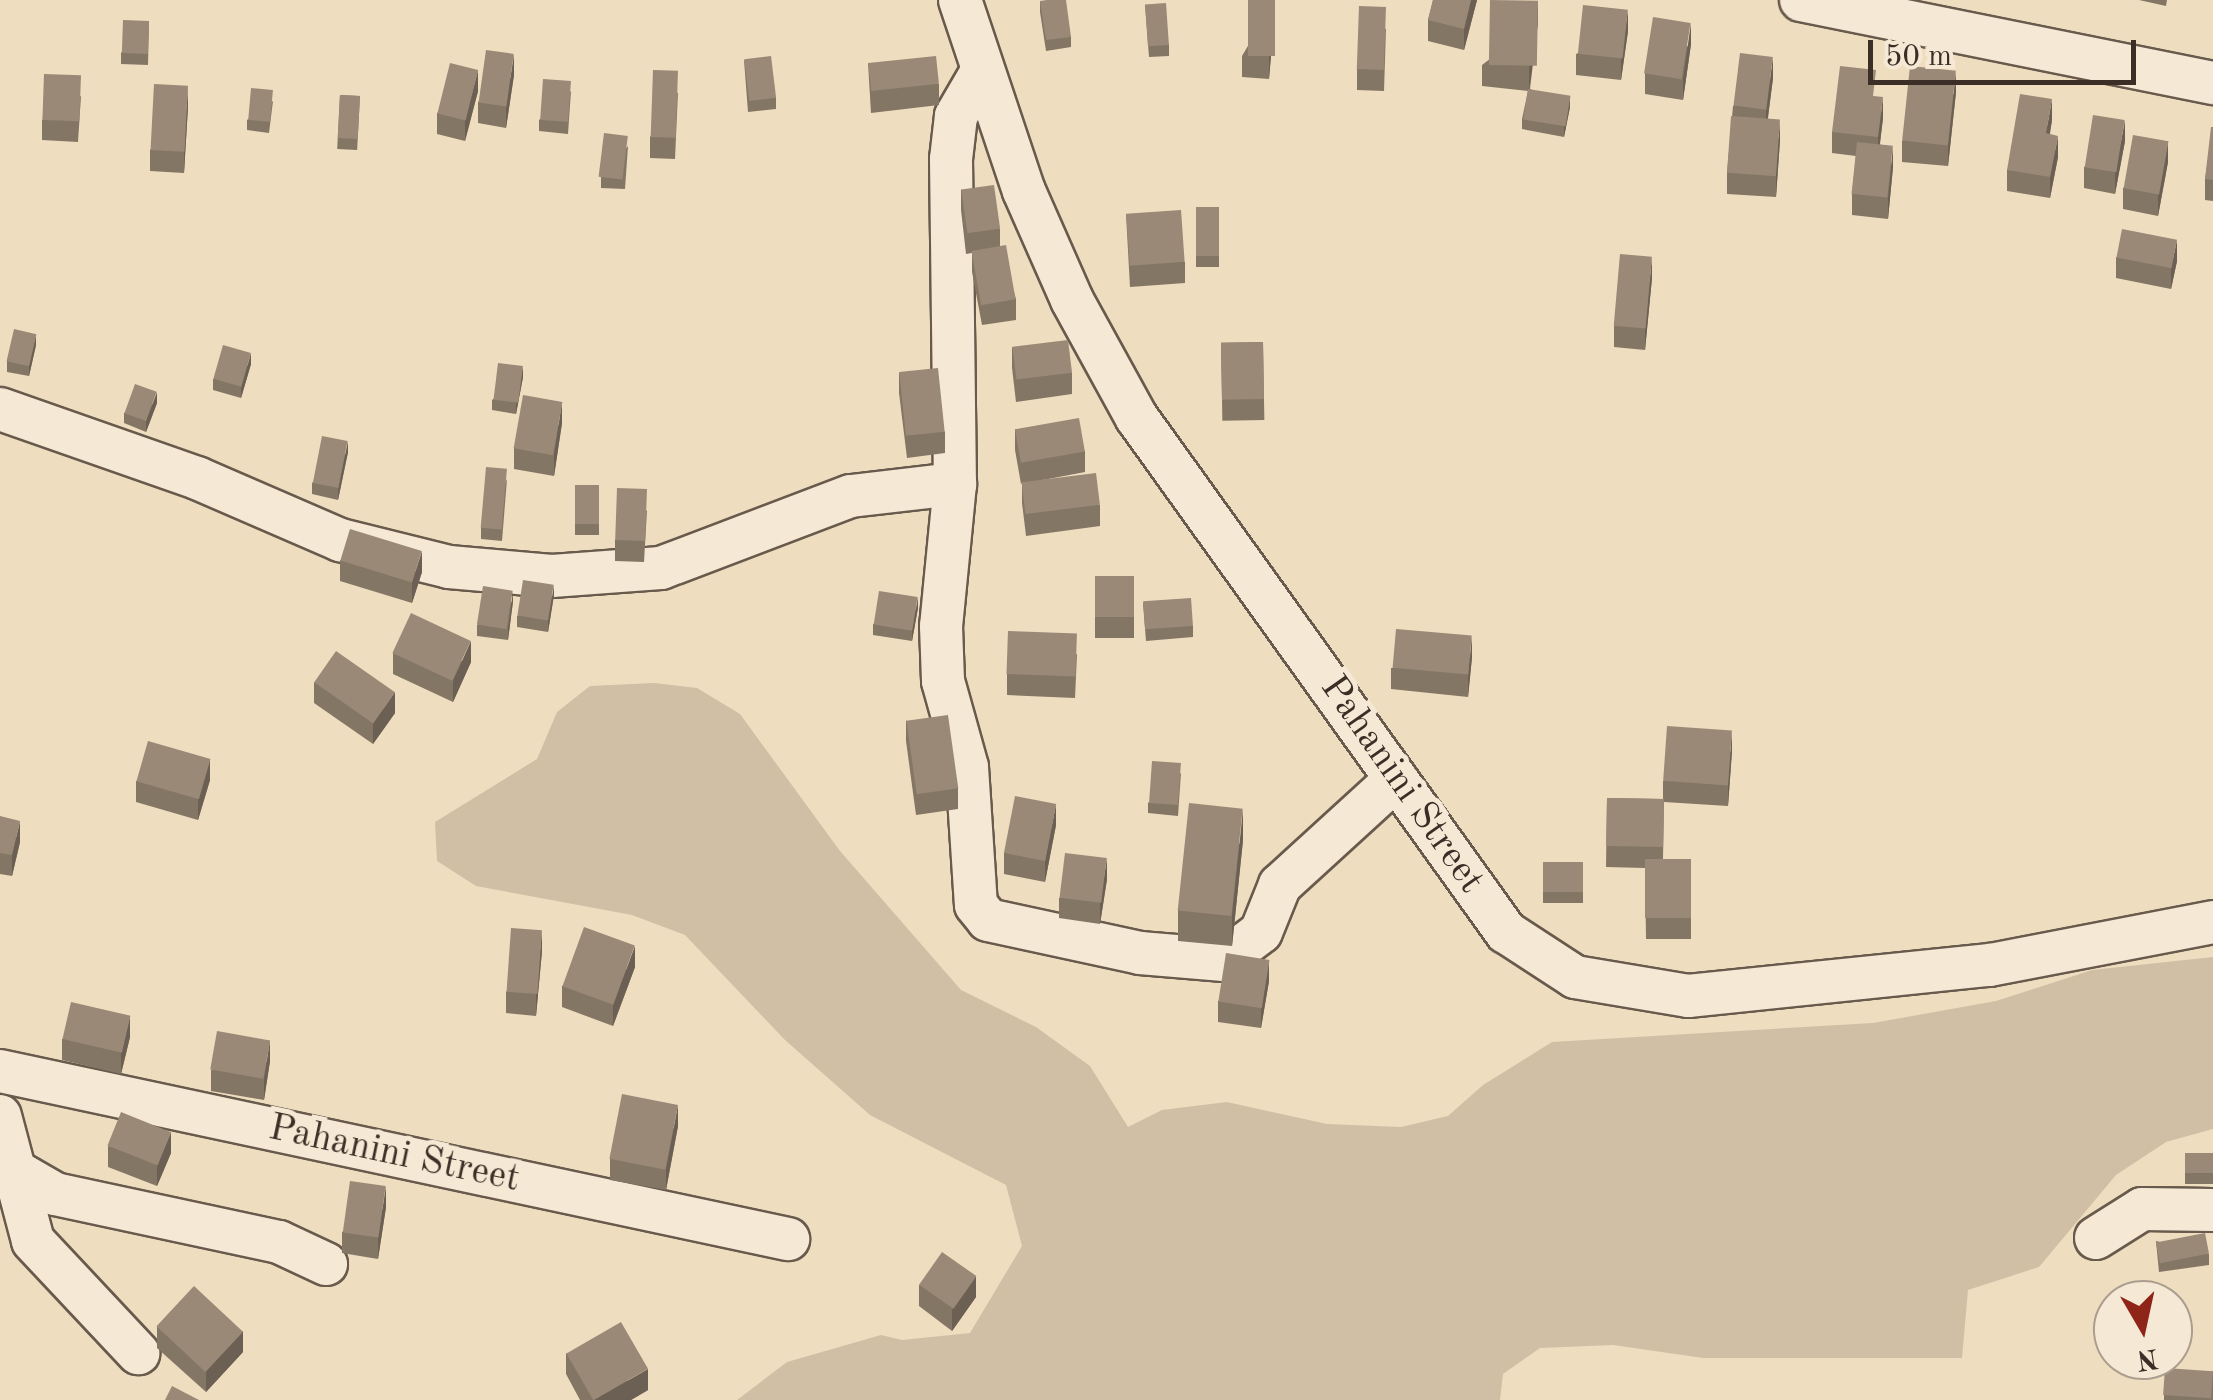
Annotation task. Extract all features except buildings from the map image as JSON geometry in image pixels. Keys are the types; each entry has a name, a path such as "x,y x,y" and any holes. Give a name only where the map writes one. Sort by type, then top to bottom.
{"street":[{"name":"Pahanini Street","path":"960,0 981,74 1072,300 1137,418 1506,932 1575,977 1688,996 1821,986 1990,965 2213,922"},
{"path":"1801,0 2213,83"},
{"path":"981,74 956,116 950,159 955,484 941,626 943,680 967,767 976,905 988,920 1140,952 1224,960 1261,932 1280,885 1396,779"},
{"path":"0,409 197,478 340,540 449,568 552,576 661,568 850,496 955,484"},
{"name":"Pahanini Street","path":"0,1072 788,1239"},
{"path":"0,1116 10,1168 33,1241 138,1352"},
{"path":"10,1168 55,1194 279,1242 326,1264"},
{"path":"2096,1238 2142,1209 2213,1210"}],"shaded area":[{"path":"654,683 697,688 740,714 840,851 961,990 1036,1027 1090,1066 1128,1127 1162,1110 1227,1102 1327,1124 1401,1127 1448,1116 1483,1085 1552,1042 1873,1023 1996,1001 2092,970 2213,957 2213,1129 2166,1142 2116,1175 2039,1267 1968,1290 1962,1358 1703,1358 1613,1345 1540,1348 1503,1374 1500,1400 737,1400 787,1362 881,1335 902,1340 970,1333 1022,1246 1006,1185 870,1115 785,1040 685,935 632,915 476,886 437,861 435,822 537,759 557,712 590,686"}]}
